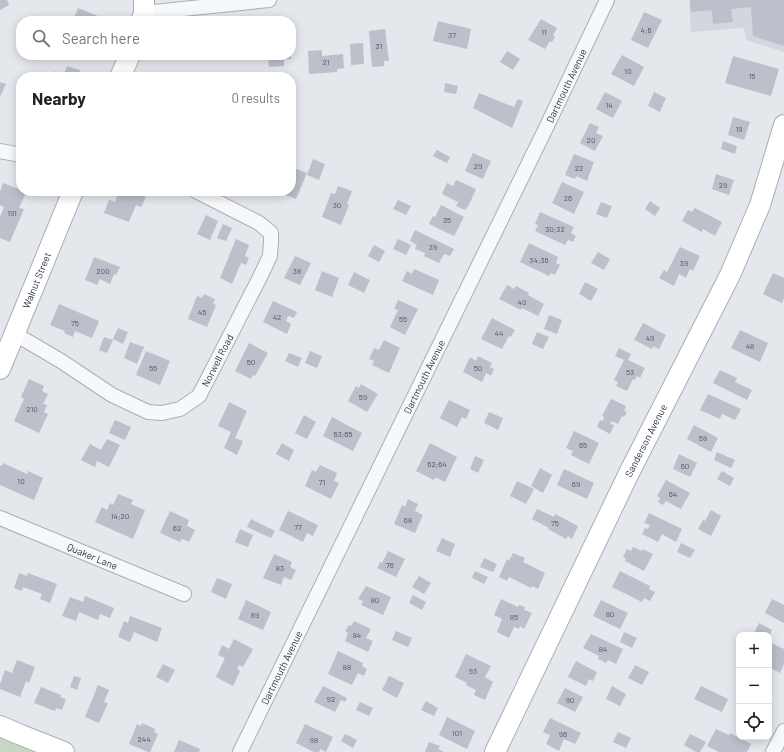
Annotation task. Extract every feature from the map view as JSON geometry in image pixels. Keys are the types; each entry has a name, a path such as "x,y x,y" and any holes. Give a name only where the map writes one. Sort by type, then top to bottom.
{"street":[{"path":"143,11 270,0"},
{"name":"Dartmouth Avenue","path":"240,752 544,132 607,0"},
{"path":"122,72 128,60"},
{"name":"Sanderson Avenue","path":"495,752 629,473 730,276 760,205 784,125"},
{"path":"0,151 16,154"},
{"name":"Walnut Street","path":"0,369 71,196"},
{"name":"Norwell Road","path":"14,334 61,361 112,395 148,412 162,413 180,409 199,396 260,278 270,256 271,242 270,233 259,223 206,196"},
{"name":"Quaker Lane","path":"0,518 184,594"},
{"path":"0,726 64,752"},
{"path":"773,752 784,731"}],"shaded area":[{"path":"689,0 784,0 784,52 746,40 744,28 691,32"}],"green space":[{"path":"0,735 41,752 0,752"}],"building":[{"path":"0,0 7,0 9,5 0,10"},
{"path":"690,0 784,0 784,46 753,36 751,7 731,9 733,22 713,24 712,10 691,12"},
{"path":"78,8 98,16 75,16"},
{"path":"644,12 662,20 648,48 631,40"},
{"path":"541,19 557,28 553,36 555,37 552,42 550,41 545,49 528,40"},
{"path":"438,21 471,29 467,49 433,41"},
{"path":"385,29 389,61 384,61 384,66 372,67 369,31"},
{"path":"363,43 364,64 351,65 350,44"},
{"path":"322,50 322,56 343,54 344,68 337,69 337,72 309,74 308,51"},
{"path":"507,51 520,59 513,70 500,62"},
{"path":"622,55 644,67 634,86 611,74"},
{"path":"733,56 779,69 771,96 725,83"},
{"path":"268,60 284,60 284,66 269,67"},
{"path":"67,66 80,70 79,72 65,72"},
{"path":"0,82 6,84 0,97"},
{"path":"445,83 458,86 456,94 444,92"},
{"path":"605,92 622,101 613,118 596,109"},
{"path":"654,92 666,98 660,112 648,106"},
{"path":"479,93 514,107 518,99 523,101 512,128 473,108"},
{"path":"733,117 750,122 744,140 728,135"},
{"path":"590,123 599,127 596,133 603,136 595,151 580,143"},
{"path":"723,141 737,146 735,154 721,149"},
{"path":"437,150 450,157 447,163 433,156"},
{"path":"473,153 491,161 483,179 465,171"},
{"path":"574,154 594,162 587,181 576,176 575,179 565,175"},
{"path":"313,159 325,164 319,180 307,175"},
{"path":"296,169 307,173 296,199 288,196 296,196"},
{"path":"716,174 734,180 729,195 712,189"},
{"path":"456,180 476,189 468,207 465,210 456,206 458,202 442,194 447,183 453,186"},
{"path":"562,182 584,192 574,214 552,203"},
{"path":"3,183 16,188 16,196 24,196 19,208 24,209 10,242 0,238 0,217 4,207 0,205 0,192"},
{"path":"338,186 352,191 347,204 349,205 341,225 322,217 331,193 335,194"},
{"path":"117,196 146,197 141,207 136,205 129,222 104,213 109,200 115,202"},
{"path":"398,200 411,206 406,215 393,209"},
{"path":"650,201 660,208 655,216 645,209"},
{"path":"601,202 612,206 607,218 596,214"},
{"path":"441,205 464,217 454,236 429,224 433,216 435,217"},
{"path":"695,208 722,222 715,236 703,229 702,232 682,221 688,210 692,212"},
{"path":"540,212 574,227 571,233 576,236 573,242 568,240 565,245 535,231 538,225 535,224"},
{"path":"206,215 218,221 210,240 197,234"},
{"path":"223,224 232,228 226,241 217,238"},
{"path":"415,230 454,249 450,256 444,254 439,263 424,256 425,253 415,249 417,245 410,241"},
{"path":"236,239 249,245 245,256 249,258 246,265 241,263 232,284 220,278"},
{"path":"398,239 411,245 406,255 393,249"},
{"path":"529,243 558,257 556,263 560,265 555,275 551,273 549,276 520,262"},
{"path":"374,245 385,251 379,262 368,256"},
{"path":"680,247 700,256 693,271 690,269 686,278 679,274 674,286 659,278 664,270 667,272"},
{"path":"598,252 610,259 604,270 591,263"},
{"path":"295,256 311,263 300,285 284,278"},
{"path":"94,257 120,267 116,275 114,274 110,284 100,279 97,285 85,280"},
{"path":"414,269 439,280 433,295 402,281 407,271 412,274"},
{"path":"322,271 339,278 332,297 315,290"},
{"path":"354,272 370,280 364,293 348,285"},
{"path":"773,273 784,278 784,298 782,303 763,294"},
{"path":"585,282 598,289 591,301 579,294"},
{"path":"507,285 514,289 516,286 544,304 538,316 522,308 521,310 499,299"},
{"path":"204,294 215,299 213,304 216,305 207,327 188,319 197,296 202,298"},
{"path":"398,300 418,309 405,335 390,327 398,310 394,309"},
{"path":"273,301 297,312 294,318 288,316 286,321 291,324 287,334 263,322"},
{"path":"59,304 99,321 92,338 75,331 73,337 64,333 65,331 50,325"},
{"path":"549,315 562,320 557,334 544,329"},
{"path":"492,318 515,330 511,337 509,336 502,349 481,339"},
{"path":"643,323 666,335 659,349 653,346 652,349 634,340"},
{"path":"118,328 128,332 123,344 113,339"},
{"path":"740,330 768,343 760,362 731,348"},
{"path":"537,332 549,337 543,349 532,344"},
{"path":"104,337 113,340 107,353 99,350"},
{"path":"384,340 400,348 389,373 372,365 374,361 369,359 374,348 379,350"},
{"path":"130,342 144,347 137,364 124,358"},
{"path":"249,343 268,353 255,376 253,375 251,379 235,371"},
{"path":"619,348 631,354 628,360 645,368 640,378 637,376 635,380 633,379 627,391 616,386 618,382 614,380 624,360 615,356"},
{"path":"146,351 170,361 160,385 136,375"},
{"path":"310,351 322,356 317,368 305,363"},
{"path":"289,353 302,358 298,367 285,361"},
{"path":"478,356 492,363 490,367 494,369 491,376 486,373 482,382 463,372 470,357 476,361"},
{"path":"720,370 737,378 735,382 752,390 747,400 713,383"},
{"path":"29,379 44,386 42,391 48,394 43,404 47,405 44,412 48,414 39,433 14,421 24,399 21,397"},
{"path":"361,384 378,394 367,412 348,401 356,386 359,388"},
{"path":"708,394 741,409 735,420 722,414 720,419 700,410"},
{"path":"611,399 626,406 624,411 627,412 624,417 622,416 618,424 612,421 610,424 614,425 610,434 597,427 600,420 603,421 604,417 602,416"},
{"path":"449,400 470,410 466,419 462,417 457,427 440,418"},
{"path":"229,402 247,411 235,438 243,441 237,455 224,448 231,432 218,426"},
{"path":"489,412 503,418 498,430 484,423"},
{"path":"304,415 316,422 307,439 295,433"},
{"path":"332,417 362,433 353,451 323,436"},
{"path":"115,420 131,427 125,440 109,433"},
{"path":"694,425 718,438 711,452 687,439"},
{"path":"574,431 599,443 589,464 571,455 573,451 566,448"},
{"path":"107,439 120,445 109,467 97,461 95,467 81,460 90,444 101,450"},
{"path":"282,443 294,450 289,461 276,454"},
{"path":"430,443 457,457 445,482 435,477 434,480 416,471"},
{"path":"717,452 735,460 731,468 714,460"},
{"path":"679,454 697,463 690,477 673,469"},
{"path":"475,456 484,460 478,473 470,469"},
{"path":"3,463 27,474 28,471 43,478 34,500 0,485 0,465 2,466"},
{"path":"320,465 337,473 334,481 339,483 331,499 305,486 312,470 316,472"},
{"path":"540,468 552,475 543,493 531,486"},
{"path":"564,469 594,483 587,499 557,485"},
{"path":"722,471 734,478 730,486 717,479"},
{"path":"666,480 690,493 681,509 666,501 663,505 658,502 660,498 657,496"},
{"path":"517,481 534,489 526,504 510,496"},
{"path":"118,494 133,500 131,504 145,510 133,539 95,522 102,507 107,510 110,503 113,505"},
{"path":"408,499 418,504 415,511 423,515 415,533 394,524 402,505 405,507"},
{"path":"537,509 554,517 555,514 578,526 572,539 568,536 566,539 532,519"},
{"path":"711,510 721,516 711,536 698,529 703,520 705,521"},
{"path":"170,511 189,520 187,526 195,530 189,542 182,539 180,542 160,533"},
{"path":"288,511 318,525 313,536 307,533 303,542 279,530"},
{"path":"649,513 682,529 676,542 662,534 658,542 642,534 645,528 648,529 650,525 644,523"},
{"path":"251,519 275,531 271,538 247,527"},
{"path":"240,529 253,535 248,547 235,542"},
{"path":"442,538 455,544 450,557 436,551"},
{"path":"681,543 695,550 690,558 677,552"},
{"path":"633,547 642,551 643,549 653,554 644,571 625,561 626,559 623,557 627,549 631,551"},
{"path":"388,551 405,559 396,577 377,568 380,562 382,563"},
{"path":"513,553 525,558 523,562 545,573 538,589 532,586 531,588 509,577 507,581 499,577 507,559 509,561"},
{"path":"274,554 292,562 290,567 296,570 291,580 284,577 281,585 263,578"},
{"path":"484,558 497,564 493,572 480,567"},
{"path":"475,571 488,577 484,584 472,578"},
{"path":"620,571 650,586 649,589 655,592 650,601 644,598 642,602 612,587"},
{"path":"19,573 27,576 28,573 57,584 50,603 40,599 42,594 23,587 22,591 14,588"},
{"path":"419,576 431,583 424,594 412,587"},
{"path":"217,578 232,584 226,599 211,592"},
{"path":"366,586 391,597 383,615 361,605 363,601 358,599"},
{"path":"413,595 426,602 422,610 409,603"},
{"path":"85,596 114,608 110,618 100,614 98,620 79,612 76,621 62,616 70,597 83,602"},
{"path":"501,599 518,607 519,605 525,607 524,610 532,613 524,629 520,626 519,629 514,627 509,638 497,632 502,619 494,615"},
{"path":"772,599 784,605 784,623 765,613"},
{"path":"246,600 271,612 263,630 238,619"},
{"path":"601,600 628,613 620,629 593,616"},
{"path":"130,616 162,628 157,642 134,632 130,642 118,637 124,621 128,623"},
{"path":"354,621 371,629 366,638 373,641 368,652 345,641 348,633 345,631"},
{"path":"759,623 772,630 771,632 754,632"},
{"path":"396,631 412,638 408,647 392,640"},
{"path":"624,632 637,638 632,648 620,642"},
{"path":"591,634 623,649 616,664 608,660 606,663 598,659 599,656 583,648"},
{"path":"234,639 253,649 243,667 239,665 237,669 240,671 233,686 216,677 225,658 218,655 222,645 229,649"},
{"path":"772,643 784,649 784,664 780,673 772,669"},
{"path":"338,651 363,663 362,666 367,669 364,676 358,673 352,685 328,674"},
{"path":"466,654 491,666 485,677 493,682 485,700 474,695 476,690 466,685 467,683 455,677"},
{"path":"17,660 35,667 29,683 26,681 20,697 0,689 0,684 5,670 12,673"},
{"path":"576,661 597,672 593,681 589,679 586,686 568,677"},
{"path":"163,664 175,670 168,683 156,677"},
{"path":"635,665 649,672 642,685 628,678"},
{"path":"74,676 81,678 77,690 70,687"},
{"path":"389,676 404,683 397,698 382,690"},
{"path":"98,685 109,690 104,702 108,703 99,723 85,717"},
{"path":"323,686 347,698 345,702 341,700 335,712 314,702"},
{"path":"612,686 626,694 620,706 606,699"},
{"path":"701,686 728,699 722,712 694,699"},
{"path":"41,687 61,695 60,697 66,699 62,710 56,708 55,711 34,703"},
{"path":"565,688 583,697 575,712 557,703"},
{"path":"426,701 438,708 434,716 421,710"},
{"path":"360,702 373,708 369,716 356,710"},
{"path":"447,717 475,731 467,749 439,735"},
{"path":"550,718 581,733 575,744 564,739 559,751 546,744 550,735 543,732"},
{"path":"142,723 155,729 154,732 158,734 150,752 129,744 137,724 141,726"},
{"path":"305,724 333,737 326,752 320,749 319,752 314,752 296,743"},
{"path":"716,729 729,735 730,733 736,736 736,740 743,740 751,744 747,752 719,752 707,746"},
{"path":"618,732 631,738 626,748 613,742"},
{"path":"345,734 357,740 353,748 341,741"},
{"path":"690,734 706,742 700,752 696,752 684,745"},
{"path":"179,740 200,749 199,752 174,752"},
{"path":"429,742 440,746 438,749 444,752 425,752"}]}
